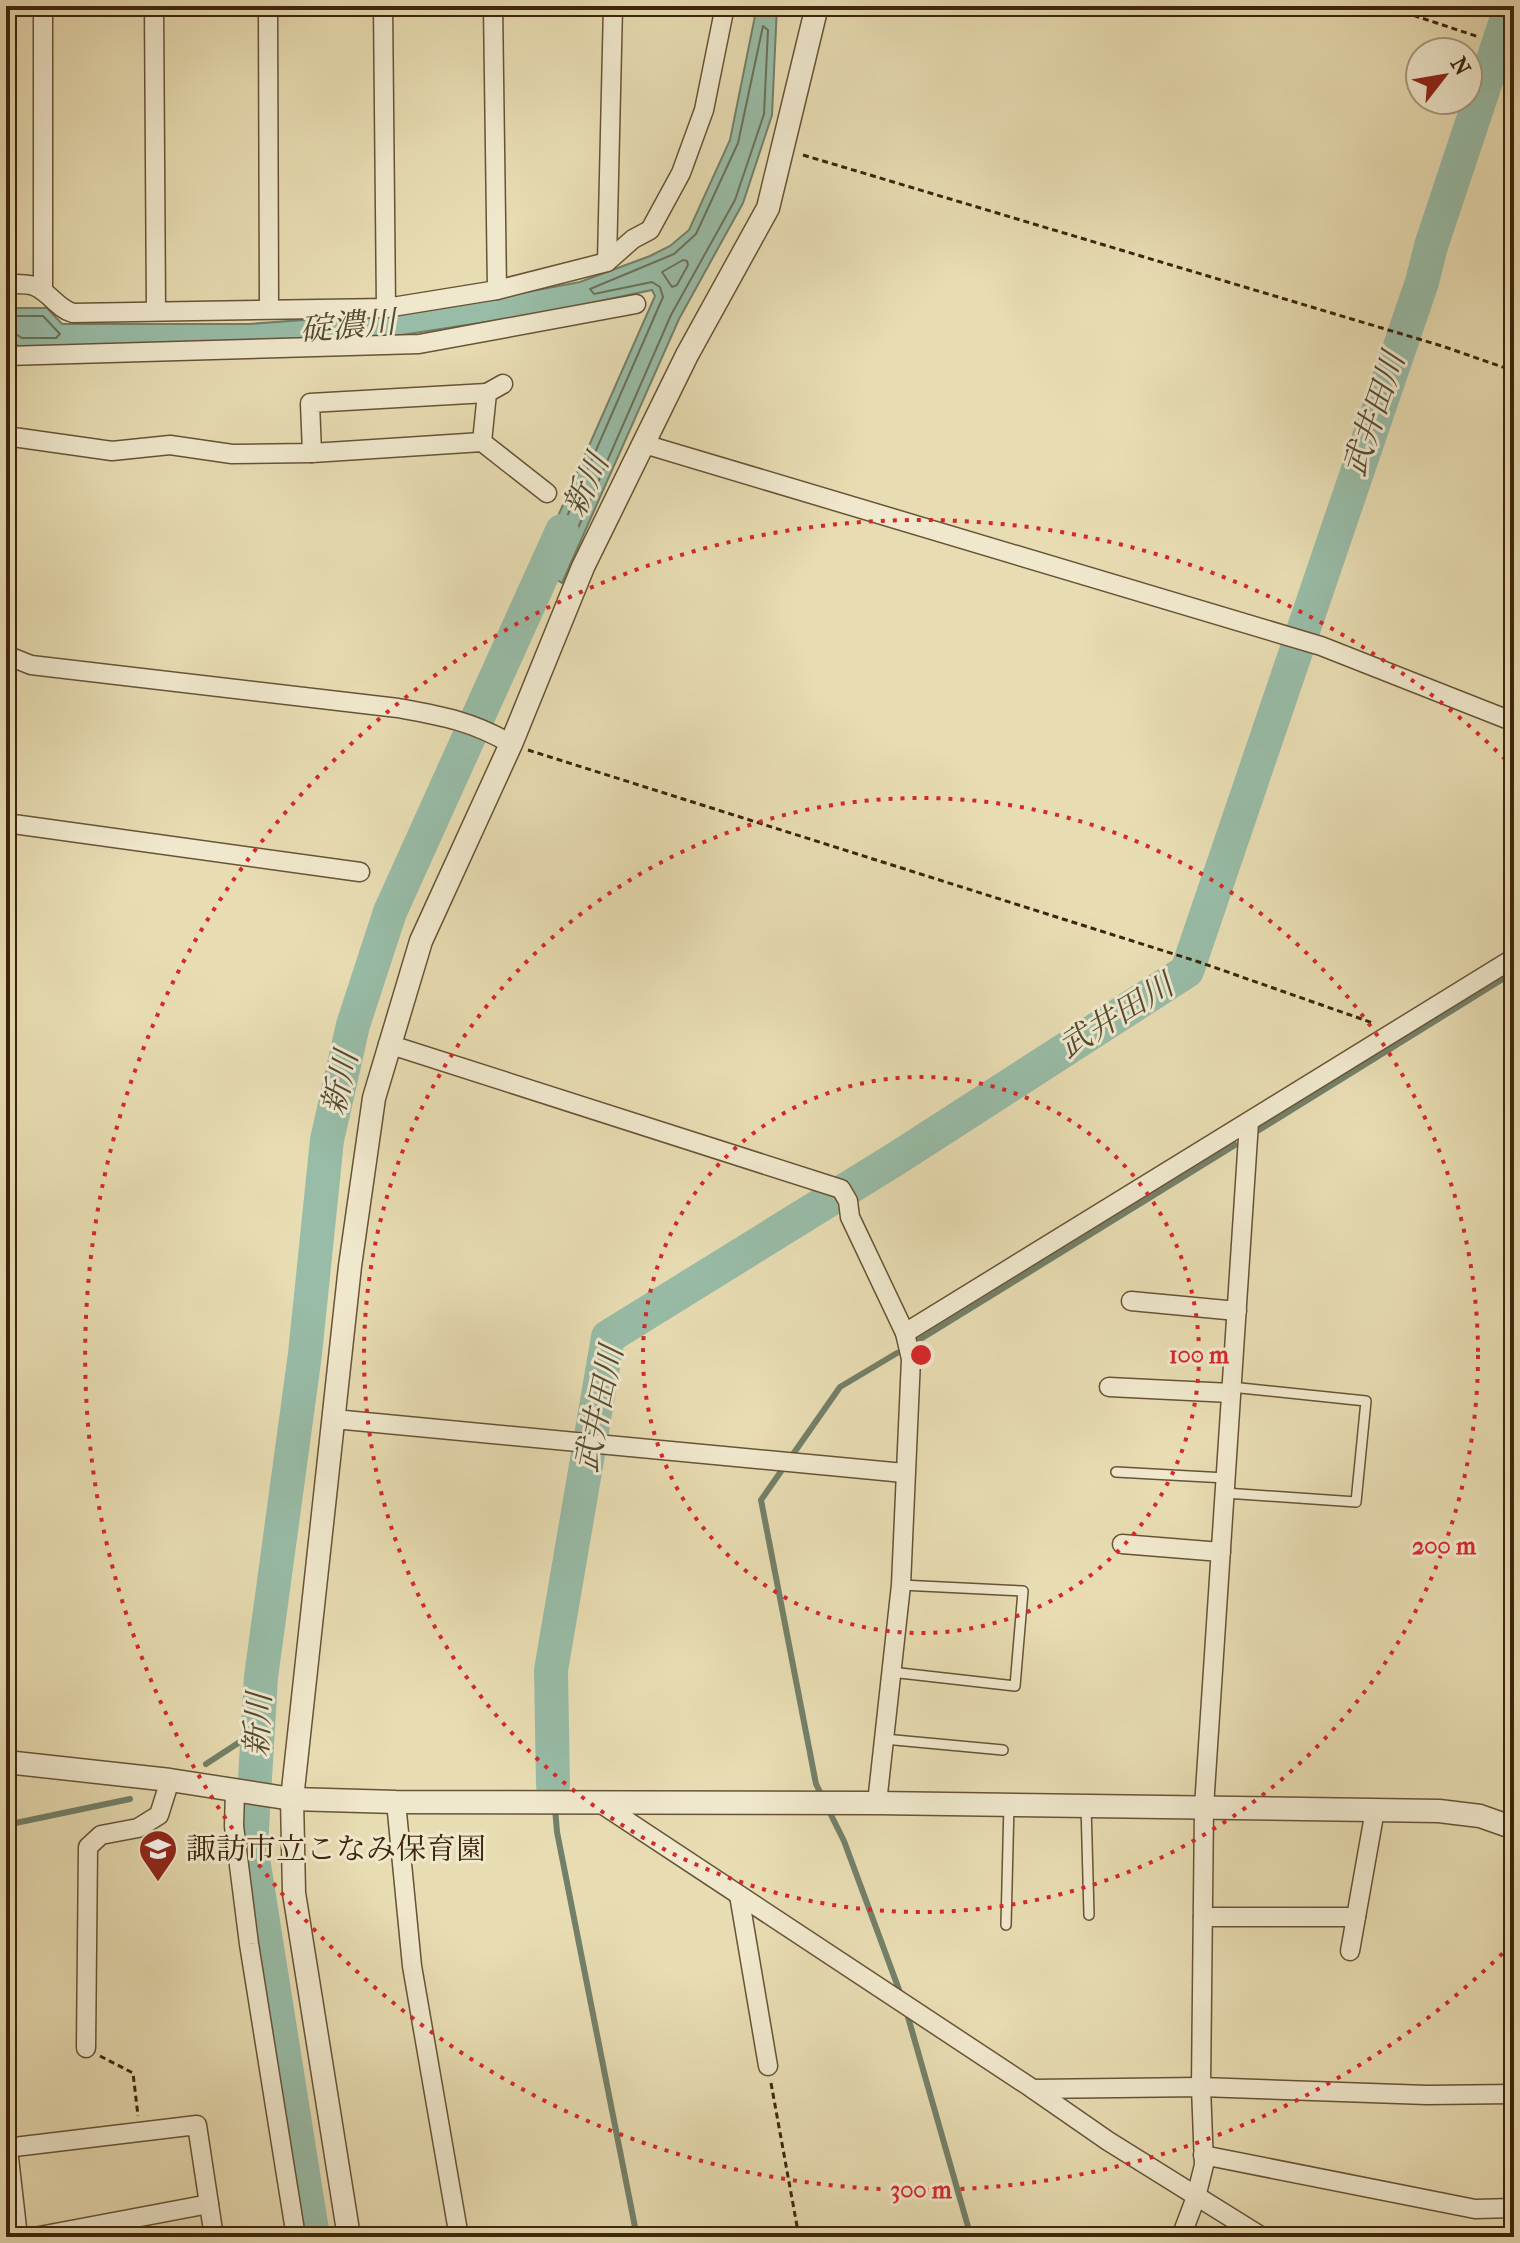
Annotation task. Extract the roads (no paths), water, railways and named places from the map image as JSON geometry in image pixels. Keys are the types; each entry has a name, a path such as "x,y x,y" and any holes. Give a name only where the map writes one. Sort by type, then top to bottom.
{"street":[{"path":"43,6 43,291"},
{"path":"154,6 156,311"},
{"path":"268,6 269,309"},
{"path":"383,6 386,308"},
{"path":"493,6 497,290"},
{"path":"607,262 613,6"},
{"path":"6,284 31,284 62,310 73,313 386,308 497,290 607,262 633,239 650,230 681,173 704,110 725,6"},
{"path":"349,2237 294,1893 292,1799 350,1266 374,1098 421,941 511,744 583,567 687,355 768,208 817,6"},
{"path":"6,356 419,344 636,304"},
{"path":"312,453 310,403 495,389 482,442"},
{"path":"6,436 112,451 170,445 232,454 312,453 482,442 547,493"},
{"path":"644,444 1321,646 1514,722"},
{"path":"6,655 31,665 398,708 459,720 511,744"},
{"path":"6,670 31,665"},
{"path":"6,823 360,872"},
{"path":"905,1333 1514,958"},
{"path":"388,1044 844,1195 850,1217 905,1333 911,1359 901,1585 877,1803"},
{"path":"1181,2237 1196,2197 1203,2155 1204,1807 1249,1122"},
{"path":"1131,1301 1237,1311"},
{"path":"1109,1387 1231,1390"},
{"path":"334,1419 904,1473"},
{"path":"1122,1544 1221,1552"},
{"path":"6,1762 170,1780 292,1799 1375,1810 1453,1812 1480,1816 1514,1828"},
{"path":"86,2048 88,1847 101,1835 138,1828 159,1815 170,1780"},
{"path":"238,1792 234,1826 247,1929 296,2237"},
{"path":"597,1801 1196,2197 1262,2237"},
{"path":"396,1802 412,1966 459,2237"},
{"path":"1350,1951 1375,1810"},
{"path":"739,1895 768,2066"},
{"path":"1203,1917 1356,1917"},
{"path":"1033,2089 1201,2087 1427,2095 1514,2094"},
{"path":"18,2237 7,2149 197,2125 214,2237"},
{"path":"1203,2155 1475,2209 1514,2208"},
{"path":"34,2237 209,2204"}],"lane":[{"path":"1116,1472 1356,1502 1366,1401 1231,1390"},
{"path":"891,1672 1015,1686 1023,1591 901,1585"},
{"path":"884,1739 1003,1750"},
{"path":"1006,1925 1009,1804"},
{"path":"1086,1805 1089,1915"}],"water":[{"name":"碇濃川","path":"757,6 777,6 772,115 743,203 679,319 562,583 536,566 655,296 652,290 544,313 382,338 248,345 18,346 6,341 6,308 47,308 62,324 249,324 369,315 452,306 580,282 650,256 670,246 689,230 730,140"}],"waterway":[{"name":"武井田川","path":"553,1785 551,1670 608,1337 897,1158 1187,971 1422,282 1431,246 1511,6"},
{"name":"新川","path":"313,2237 251,1846 261,1677 305,1354 327,1140 353,1025 390,912 562,531"},
{"path":"1259,1130 1514,972"},
{"path":"919,1340 1235,1145"},
{"path":"823,1798 816,1784 761,1500 840,1387 897,1353"},
{"path":"206,1764 258,1730"},
{"path":"553,1785 554,1797"},
{"path":"6,1825 130,1799"},
{"path":"555,1808 557,1832 637,2237"},
{"path":"828,1809 844,1841 901,1995"},
{"path":"906,2010 971,2237"}],"place":[{"name":"諏訪市立こなみ保育園","path":"158,1883"}]}
